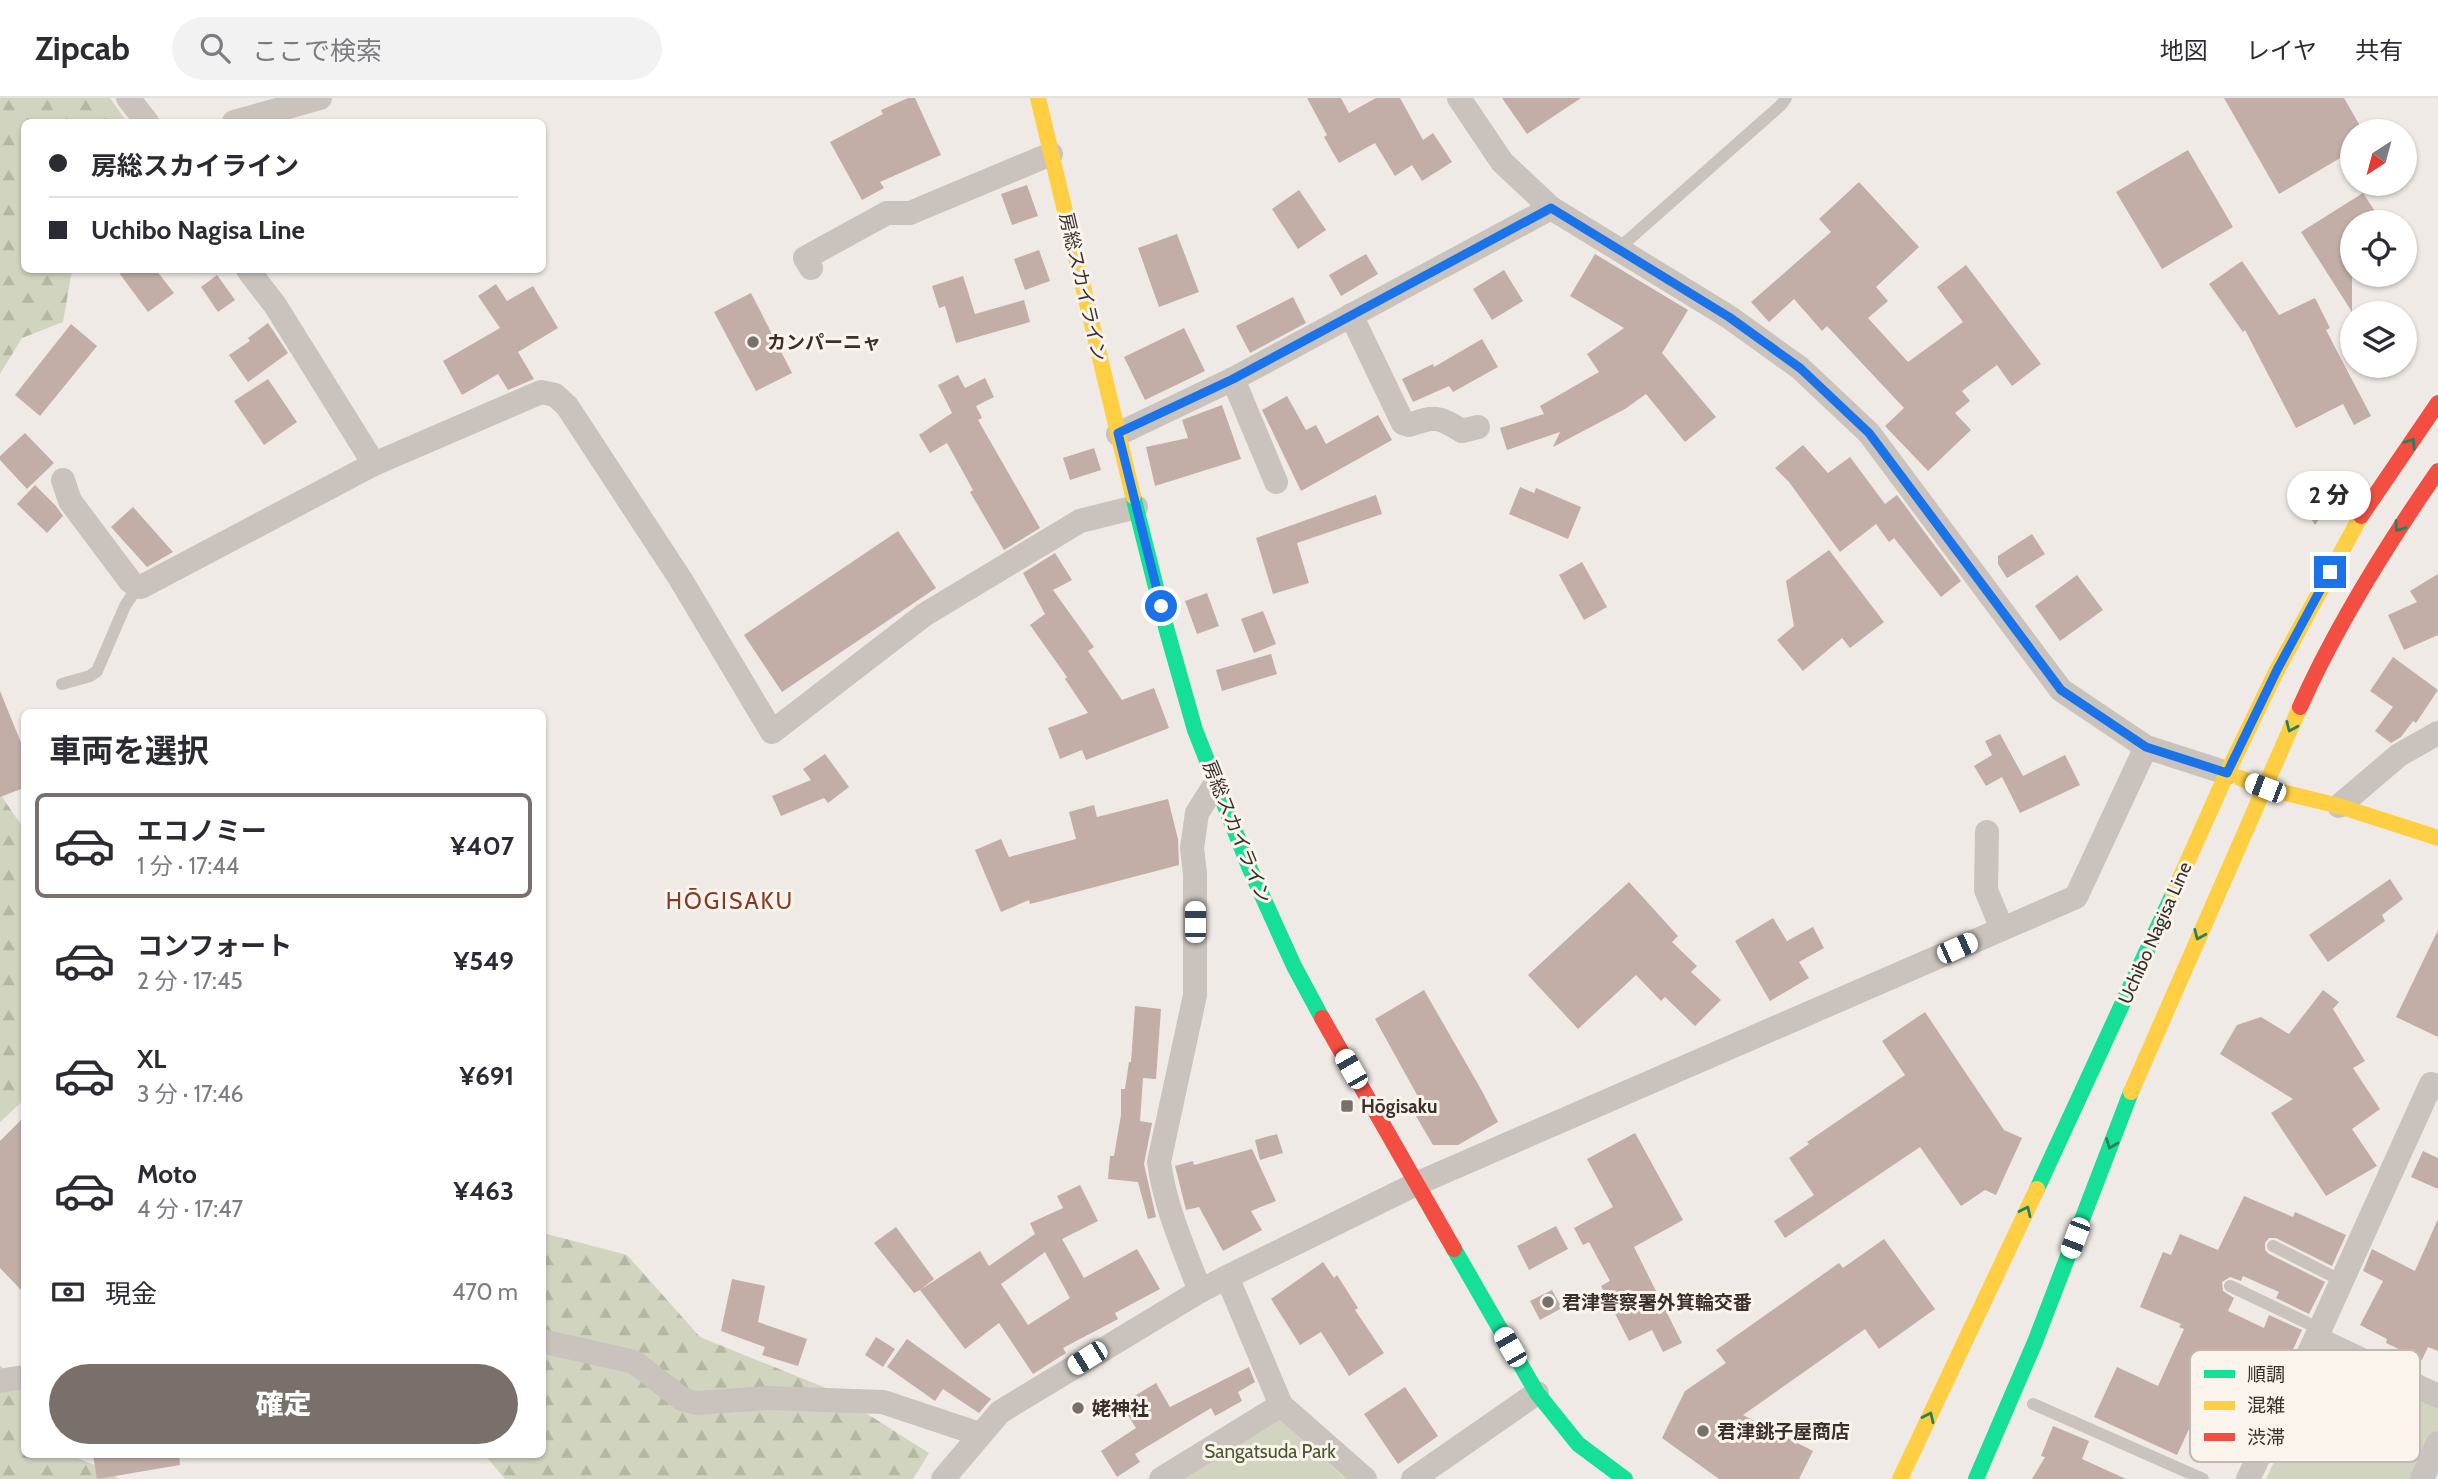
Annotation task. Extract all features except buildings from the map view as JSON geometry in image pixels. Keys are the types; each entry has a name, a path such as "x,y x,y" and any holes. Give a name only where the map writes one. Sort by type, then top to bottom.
{"main road":[{"name":"房総スカイライン","path":"1038,98 1167,631 1192,717 1250,869 1294,966 1537,1393 1578,1444 1625,1479"},
{"name":"Uchibo Nagisa Line","path":"1900,1479 2106,1043 2227,773 2277,670 2357,522 2438,403"},
{"path":"1976,1479 2035,1342 2144,1058 2317,669 2392,537 2438,471"},
{"path":"2227,773 2265,788 2339,806 2438,838"}],"street":[{"path":"128,98 145,119"},
{"path":"245,119 320,98"},
{"path":"1459,98 1502,162 1551,208 1729,317 1800,368 1869,433 2061,690 2146,747 2227,773"},
{"path":"811,268 805,258 887,212 910,213 1051,154"},
{"path":"1118,433 1233,379 1551,208"},
{"path":"250,273 275,306 374,464"},
{"path":"1351,315 1403,422 1409,425 1431,417 1440,417 1462,431 1478,427"},
{"path":"1233,379 1276,482"},
{"path":"63,481 69,501 130,580 141,587 374,464 541,391 555,395 567,407 681,580 772,732 924,615 1080,521 1136,507"},
{"path":"2339,806 2399,755 2438,733"},
{"path":"943,1479 1000,1412 1227,1277 1416,1184 2076,897 2146,747"},
{"path":"1200,1291 1175,1225 1159,1162 1195,995 1195,874 1192,848 1198,813 1216,783"},
{"path":"1987,832 1986,890 2001,929"},
{"path":"2310,1350 2431,1084 2438,1088"},
{"path":"1227,1277 1281,1405 1365,1479"},
{"path":"2318,1333 2351,1350"},
{"path":"546,1342 634,1362 682,1399 696,1403 769,1398 883,1402 979,1434"},
{"path":"0,1381 21,1378"},
{"path":"2420,1386 2438,1395"},
{"path":"1413,1479 1537,1393"},
{"path":"1161,1479 1281,1405"},
{"path":"2422,1479 2438,1443"},
{"path":"2248,1479 2256,1462"}],"lane":[{"path":"1618,249 1786,98"},
{"path":"62,684 90,676 97,671 125,606 138,586"},
{"path":"2273,1246 2342,1281"},
{"path":"2230,1286 2318,1333"},
{"path":"2033,1404 2203,1479"}],"green space":[{"path":"0,98 110,98 125,119 21,119 21,273 71,273 63,322 22,338 0,374"},
{"path":"0,794 21,825 21,1103 0,1122"},
{"path":"546,1234 627,1255 700,1337 826,1388 929,1453 913,1479 505,1479 487,1458 546,1458"},
{"path":"0,1365 21,1387 21,1458 77,1458 115,1473 117,1479 0,1479"},
{"path":"2420,1400 2438,1408 2438,1432 2416,1479 2266,1479 2274,1462 2420,1462"},
{"name":"Sangatsuda Park","path":"1279,1419 1346,1479 1179,1479"}],"traffic: fast":[{"path":"1133,496 1195,730 1250,869 1294,966 1322,1018"},
{"path":"2037,1189 2173,894"},
{"path":"1976,1479 2035,1342 2131,1092"},
{"path":"1454,1249 1537,1393 1578,1444 1625,1479"}],"traffic: slow":[{"path":"1038,98 1133,496"},
{"path":"2173,894 2277,670 2361,516"},
{"path":"2131,1092 2300,707"},
{"path":"2240,778 2265,788 2339,806 2438,838"},
{"path":"1900,1479 2037,1189"}],"traffic: jam":[{"path":"2361,516 2438,403"},
{"path":"2300,707 2363,586 2438,471"},
{"path":"1322,1018 1454,1249"}],"place":[{"name":"カンパーニャ","path":"753,342"},
{"name":"Hōgisaku","path":"1347,1106"},
{"name":"君津警察署外箕輪交番","path":"1548,1302"},
{"name":"姥神社","path":"1078,1408"},
{"name":"君津銚子屋商店","path":"1703,1431"}],"district":[{"name":"HŌGISAKU","path":"730,901"}],"route":[{"path":"1161,606 1118,433 1233,379 1551,208 1729,317 1800,368 1869,433 2061,690 2146,747 2227,773 2277,670 2330,572"}]}
